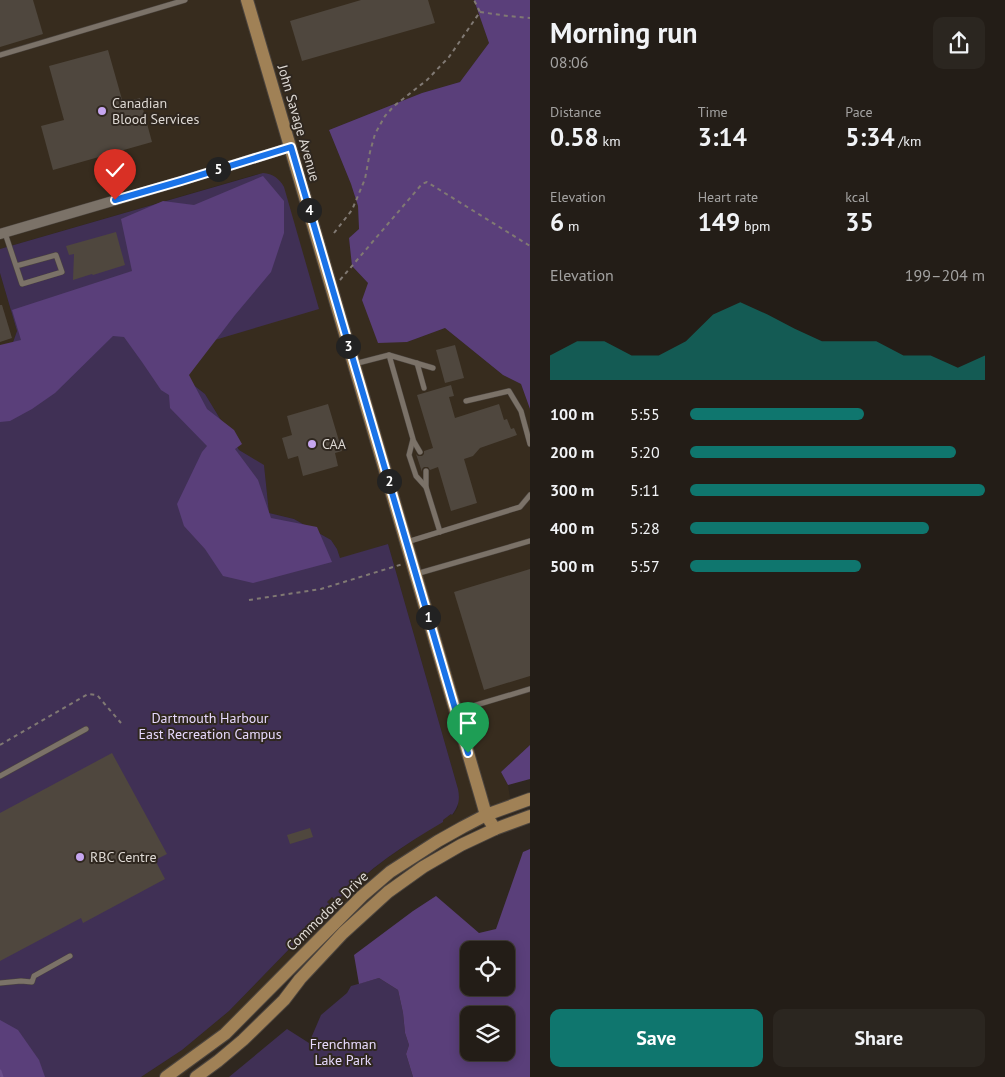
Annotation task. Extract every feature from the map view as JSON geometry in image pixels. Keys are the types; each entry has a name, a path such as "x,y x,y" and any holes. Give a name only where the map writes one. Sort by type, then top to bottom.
{"main road":[{"name":"John Savage Avenue","path":"247,0 455,712 486,815 495,829"},
{"name":"Commodore Drive","path":"166,1077 225,1034 326,931 390,872 438,841 486,815 530,799"},
{"name":"Commodore Drive","path":"196,1077 237,1045 284,1000 300,979 335,942 373,904 388,892 441,856 495,829 530,816"}],"street":[{"path":"2,234 291,147"}],"lane":[{"path":"0,55 185,0"},
{"path":"2,234 22,284 62,272 56,255 16,266"},
{"path":"354,364 389,355 432,368"},
{"path":"389,355 413,439 420,452"},
{"path":"417,363 424,388"},
{"path":"466,401 508,391 520,411 530,444"},
{"path":"413,439 409,455 416,476 426,487"},
{"path":"426,471 426,487 440,532"},
{"path":"406,542 520,507 530,495"},
{"path":"414,567 530,540"},
{"path":"455,712 530,689"},
{"path":"0,776 86,729"},
{"path":"326,931 335,942"},
{"path":"0,983 32,982 34,976 70,956"}],"path":[{"path":"474,0 480,12"},
{"path":"480,12 530,18"},
{"path":"334,233 352,210 365,179 374,134 385,116 394,106 428,80 449,57 480,12"},
{"path":"332,290 422,184 427,182 530,246"},
{"path":"249,600 321,589 414,567"},
{"path":"0,744 88,694 97,694 121,723"}],"shaded area":[{"path":"0,0 474,0 489,43 460,82 422,93 329,130 358,206 359,229 349,238 352,266 368,283 407,342 445,328 503,375 521,384 530,409 530,745 501,772 508,785 512,810 413,862 182,1077 141,1077 182,1050 229,1011 331,906 327,902 332,897 336,901 386,859 451,814 453,815 458,807 458,789 388,544 340,559 337,549 331,540 294,519 269,513 264,466 239,450 205,394 178,373 258,174 0,249"},
{"path":"474,0 530,0 530,409 521,384 503,375 445,328 407,342 378,343 362,300 368,283 352,266 349,238 359,229 358,206 329,130 422,93 460,82 489,43"},
{"path":"263,176 284,201 284,233 271,272 189,375 207,409 234,430 242,444 235,449 258,480 271,518 317,527 332,562 253,583 223,576 205,549 184,526 177,504 202,452 207,446 170,408 169,395 161,390 124,337 113,336 55,393 32,409 10,421 0,422 0,345 21,340 12,310 132,271 121,219 163,201 194,205"},
{"path":"0,273 17,331 11,348 0,348"},
{"path":"530,745 530,779 508,785 501,772"},
{"path":"530,849 530,1077 413,1077 406,1054 409,1045 405,1033 398,990 379,978 359,984 354,955 436,896 479,933 496,929 523,852"},
{"path":"0,1020 18,1030 39,1060 45,1077 0,1077"}],"green space":[{"name":"Dartmouth Harbour East Recreation Campus","path":"263,173 275,177 284,187 319,309 171,353 178,373 205,394 239,450 264,465 269,513 294,519 331,540 340,558 388,544 458,789 458,805 452,815 387,858 336,901 332,897 327,902 331,906 229,1011 182,1050 141,1077 0,1077 0,348 11,348 17,331 0,273 0,249"},
{"name":"Frenchman Lake Park","path":"379,978 398,990 405,1033 409,1045 406,1054 413,1077 229,1077 287,1029 309,1043 321,1015 347,993 351,986"}],"building":[{"path":"0,0 33,0 43,34 0,47"},
{"path":"361,0 428,0 435,23 302,61 290,21"},
{"name":"Canadian Blood Services","path":"108,50 123,103 140,98 152,142 53,170 41,126 64,120 49,66"},
{"path":"116,232 125,265 73,280 74,254 69,255 66,246"},
{"path":"0,305 2,305 12,338 0,342"},
{"path":"455,345 464,378 445,383 436,350"},
{"path":"451,385 454,396 449,397 455,418 499,404 504,420 507,419 511,429 514,428 517,435 480,448 473,456 464,459 477,503 451,511 438,467 430,470 428,467 424,467 422,472 416,454 422,456 424,451 433,448 417,395"},
{"name":"CAA","path":"328,404 342,451 335,453 338,466 303,476 298,456 288,459 282,438 292,435 287,416"},
{"path":"530,569 530,676 484,690 454,592"},
{"name":"RBC Centre","path":"112,753 167,854 155,860 165,879 83,923 81,918 0,961 0,813"},
{"path":"310,828 313,837 290,844 287,835"}],"waterway":[{"path":"0,1071 2,1077"}],"place":[{"name":"Canadian Blood Services","path":"102,111"},
{"name":"CAA","path":"312,444"},
{"name":"RBC Centre","path":"80,857"}],"route":[{"path":"115,200 291,147 468,753"}]}
